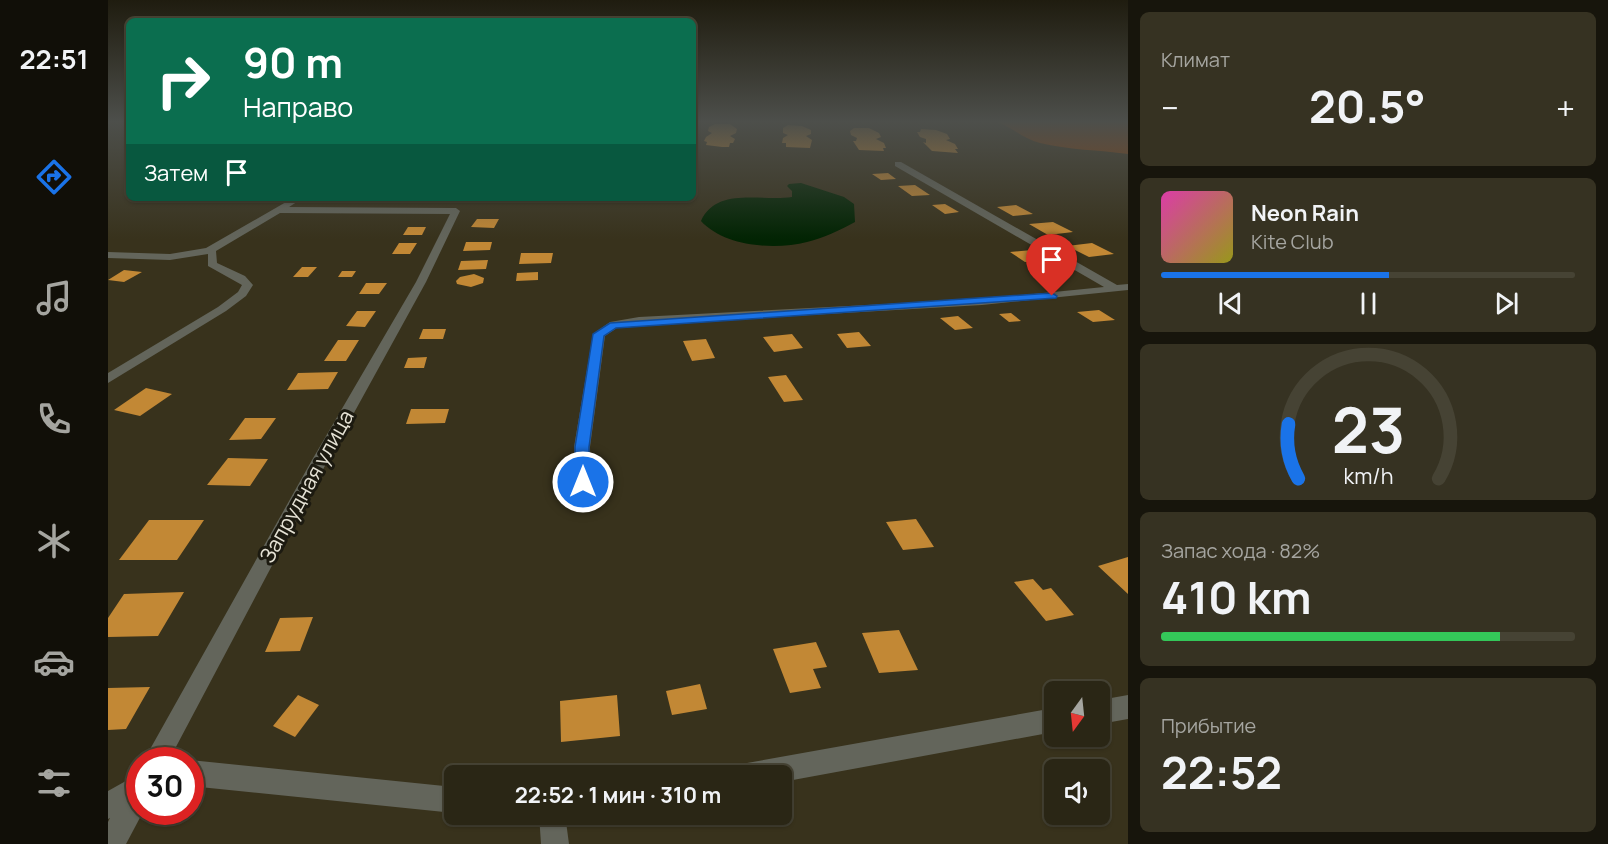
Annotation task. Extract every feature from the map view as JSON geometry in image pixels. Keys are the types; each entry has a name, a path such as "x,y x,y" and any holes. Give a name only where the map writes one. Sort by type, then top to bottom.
{"street":[{"path":"898,164 1122,288"},
{"path":"108,255 170,257 209,251 293,201"},
{"name":"Запрудная улица","path":"163,747 320,460 421,282 456,212 276,210"},
{"path":"108,379 222,309 242,294 248,285 244,280 221,272 212,264 213,253 209,251"},
{"path":"583,482 582,447 598,334 614,325 982,302 1122,288"},
{"path":"1110,710 1128,707"},
{"path":"792,768 1044,722"},
{"path":"204,773 444,799"},
{"path":"108,806 126,795"},
{"path":"111,844 126,817"},
{"path":"553,825 555,844"}],"shaded area":[{"path":"801,183 844,197 854,204 855,222 832,234 813,240 766,246 723,236 711,230 701,221 708,210 718,203 741,198 792,197 792,191 787,186"}],"building":[{"path":"888,173 896,179 881,180 872,174"},
{"path":"915,185 930,195 912,196 898,186"},
{"path":"945,204 959,212 945,214 932,205"},
{"path":"1016,205 1033,214 1013,216 997,207"},
{"path":"477,219 499,219 494,228 471,227"},
{"path":"1053,222 1073,232 1048,235 1029,224"},
{"path":"408,227 426,227 422,235 403,235"},
{"path":"466,242 492,242 490,250 463,251"},
{"path":"399,243 417,243 410,254 392,254"},
{"path":"1092,243 1114,254 1089,257 1067,246"},
{"path":"1032,250 1048,260 1025,262 1010,252"},
{"path":"521,253 553,253 551,263 519,264"},
{"path":"488,260 486,269 458,270 461,261"},
{"path":"302,267 317,267 308,277 293,277"},
{"path":"124,270 142,272 124,282 108,280"},
{"path":"1056,270 1068,278 1045,280 1033,272"},
{"path":"342,271 356,271 352,277 338,277"},
{"path":"538,272 538,280 516,281 517,273"},
{"path":"474,274 484,278 483,283 471,287 457,284 456,281 460,277"},
{"path":"366,283 387,283 379,294 359,294"},
{"path":"1099,310 1115,320 1093,322 1077,312"},
{"path":"357,311 376,311 365,327 346,326"},
{"path":"1011,313 1021,321 1009,322 999,314"},
{"path":"958,316 973,328 955,330 940,318"},
{"path":"423,329 446,329 443,339 419,339"},
{"path":"859,332 871,346 847,348 837,334"},
{"path":"792,334 803,348 774,352 763,337"},
{"path":"706,339 715,358 692,361 683,341"},
{"path":"338,340 359,340 346,361 324,361"},
{"path":"427,357 424,368 404,368 408,358"},
{"path":"338,372 328,389 287,390 298,373"},
{"path":"786,375 803,400 784,402 768,377"},
{"path":"146,388 172,394 140,416 114,410"},
{"path":"411,409 449,409 445,423 406,424"},
{"path":"245,418 276,418 261,439 229,440"},
{"path":"228,458 268,459 250,486 207,485"},
{"path":"916,519 934,547 903,550 886,522"},
{"path":"149,520 204,520 177,560 119,560"},
{"path":"1128,557 1128,594 1098,566"},
{"path":"1033,579 1043,590 1051,588 1074,615 1046,621 1014,582"},
{"path":"184,592 158,636 108,637 108,618 124,594"},
{"path":"313,617 300,651 265,652 280,618"},
{"path":"899,630 918,670 879,673 862,633"},
{"path":"816,642 827,667 813,669 821,688 790,693 773,649"},
{"path":"700,684 707,709 672,715 666,691"},
{"path":"150,687 126,729 108,730 108,688"},
{"path":"298,695 319,705 295,737 273,726"},
{"path":"617,695 620,736 561,742 560,701"}],"route":[{"path":"583,482 582,447 598,334 614,325 639,321 1052,296"}]}
